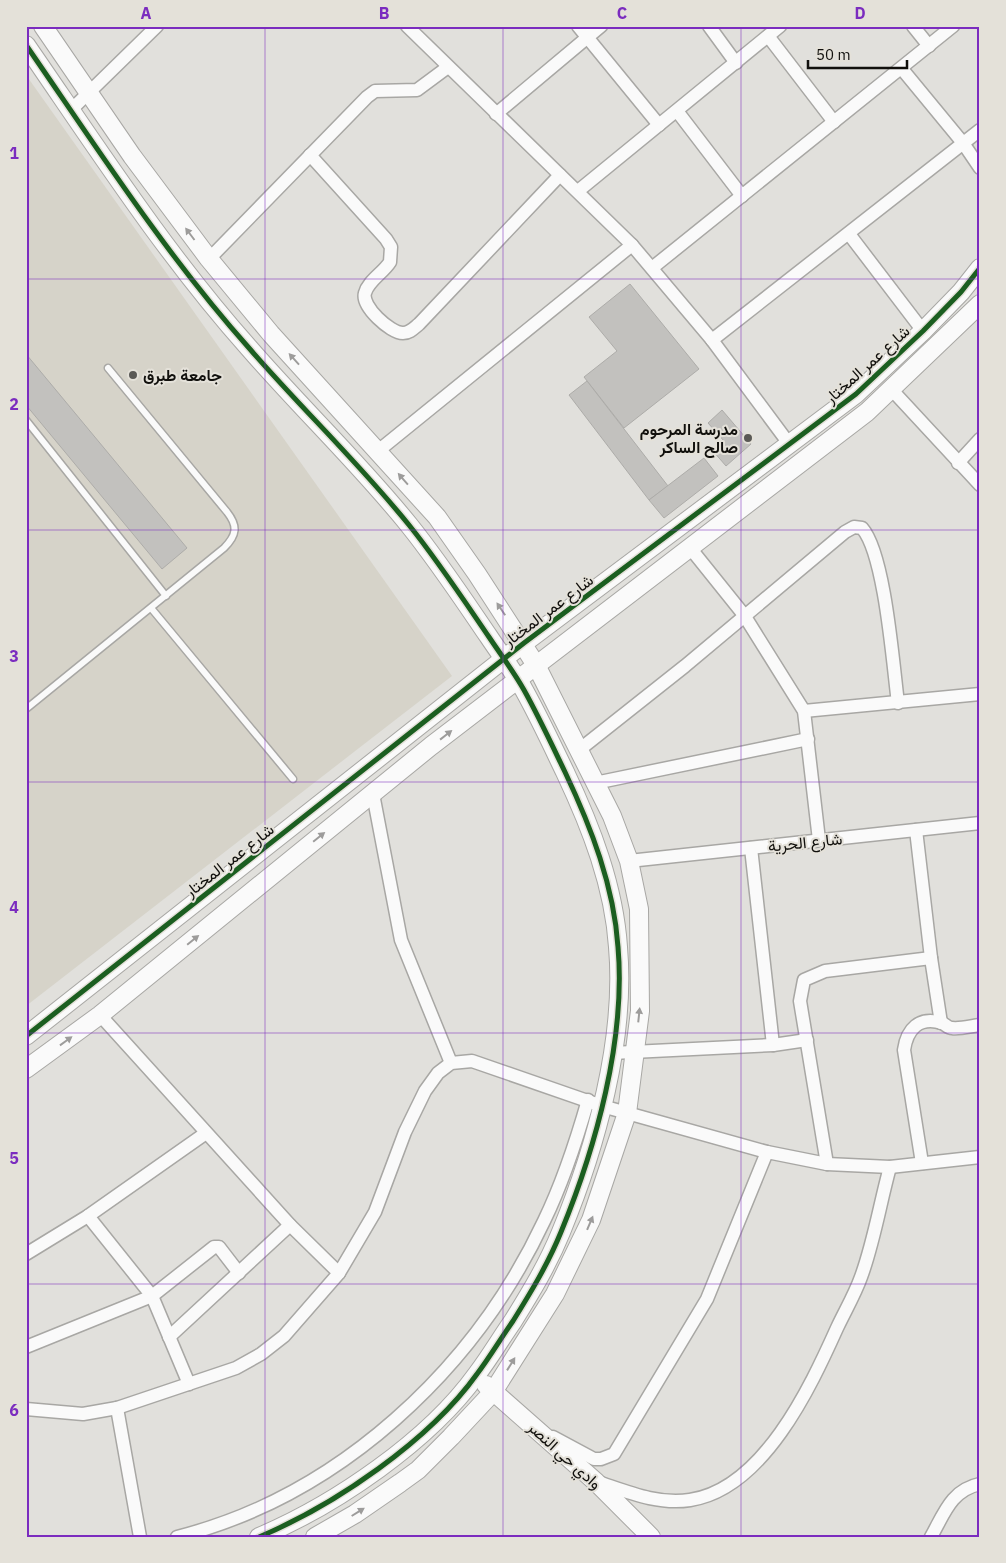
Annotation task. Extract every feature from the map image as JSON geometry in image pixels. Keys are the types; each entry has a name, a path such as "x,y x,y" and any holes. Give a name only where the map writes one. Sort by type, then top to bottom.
{"street":[{"path":"43,26 132,156 209,259 271,334 437,517 524,643 612,816 629,861 640,910 642,975 640,1011 627,1113 591,1220 555,1294 494,1392 418,1470 370,1504 315,1537"},
{"path":"71,110 156,26"},
{"path":"578,26 589,36 659,126"},
{"path":"496,114 601,26"},
{"path":"709,26 736,63"},
{"path":"578,191 780,26"},
{"path":"913,26 929,46"},
{"path":"652,268 954,26"},
{"path":"414,29 448,67 632,245 712,340 790,445"},
{"path":"768,36 834,122"},
{"path":"26,45 194,282 247,347 408,524 447,574 518,679 577,796 591,833 611,898 620,964 619,1008 612,1053 595,1103 561,1182 524,1260 476,1332 424,1393 369,1441 309,1482 244,1515 210,1528 178,1537"},
{"path":"209,259 375,91 417,90 448,67"},
{"path":"902,69 963,143 980,168"},
{"path":"677,111 742,196"},
{"path":"712,340 980,130"},
{"path":"310,155 386,239 392,256 390,262 370,284 365,293 365,301 369,308 384,323 400,333 409,333 420,324 560,175"},
{"path":"849,234 923,331"},
{"path":"378,451 632,245"},
{"name":"شارع عمر المختار","path":"26,1036 524,643 856,394 923,331 961,292 980,268"},
{"name":"شارع عمر المختار","path":"26,1069 100,1015 518,679 691,549 867,412 980,304"},
{"path":"892,390 979,489"},
{"path":"958,463 980,439"},
{"path":"579,750 685,666 845,532 854,527 862,528 872,544 882,589 898,703"},
{"path":"691,549 744,615 804,711 819,840"},
{"path":"804,711 980,694"},
{"path":"595,783 808,739"},
{"path":"373,794 401,940 451,1063"},
{"name":"شارع الحرية","path":"629,861 980,823"},
{"path":"916,830 931,958 941,1023"},
{"path":"751,848 772,1045"},
{"path":"827,1164 800,1001 804,980 825,971 931,958"},
{"path":"100,1015 206,1134 290,1225 338,1273"},
{"path":"922,1163 904,1050 906,1035 912,1027 924,1022 941,1023 951,1028 980,1025"},
{"path":"612,1053 772,1045 807,1040"},
{"path":"26,1409 83,1414 117,1408 236,1368 261,1354 284,1336 338,1273 375,1212 404,1132 425,1091 438,1073 451,1063 472,1061 627,1113 767,1152 827,1164 890,1167 980,1156"},
{"path":"259,1537 329,1501 386,1462 436,1419 476,1377 554,1251 583,1174 595,1103"},
{"path":"26,1254 88,1216 206,1134"},
{"path":"535,1428 594,1459 601,1459 614,1454 707,1299 767,1152"},
{"path":"596,1482 658,1500 690,1500 714,1493 736,1480 751,1466 794,1412 815,1376 861,1277 890,1167"},
{"path":"88,1216 152,1296 189,1384"},
{"path":"170,1337 290,1225"},
{"path":"26,1347 152,1296 214,1247 219,1248 239,1273"},
{"name":"وادي حي النصر","path":"476,1377 596,1482 651,1537"},
{"path":"117,1408 140,1537"},
{"path":"931,1537 952,1500 961,1491 980,1484"}],"lane":[{"path":"26,709 230,542 236,531 235,524 108,368"},
{"path":"26,420 166,596"},
{"path":"151,608 293,779"}],"shaded area":[{"name":"جامعة طبرق","path":"26,75 452,676 26,1006"}],"building":[{"path":"630,284 699,369 624,428 584,377 617,351 589,317"},
{"path":"26,354 187,548 162,569 26,405"},
{"path":"587,381 668,486 649,500 569,395"},
{"path":"722,410 751,444 726,466 713,451 724,441 708,423"},
{"path":"704,458 718,476 664,518 649,500"}],"cycle path":[{"path":"26,45 106,162 189,276 218,313 409,525 450,580 512,670 540,721 584,814 600,857 616,924 619,982 617,1018 606,1092 597,1129 574,1199 556,1244 533,1289 482,1368 457,1399 407,1447 349,1489 288,1524 259,1537"},
{"path":"26,1036 524,643 856,394 923,331 961,292 980,268"}],"place":[{"name":"جامعة طبرق","path":"133,375"},
{"name":"مدرسة المرحوم صالح الساكر","path":"748,438"}]}
